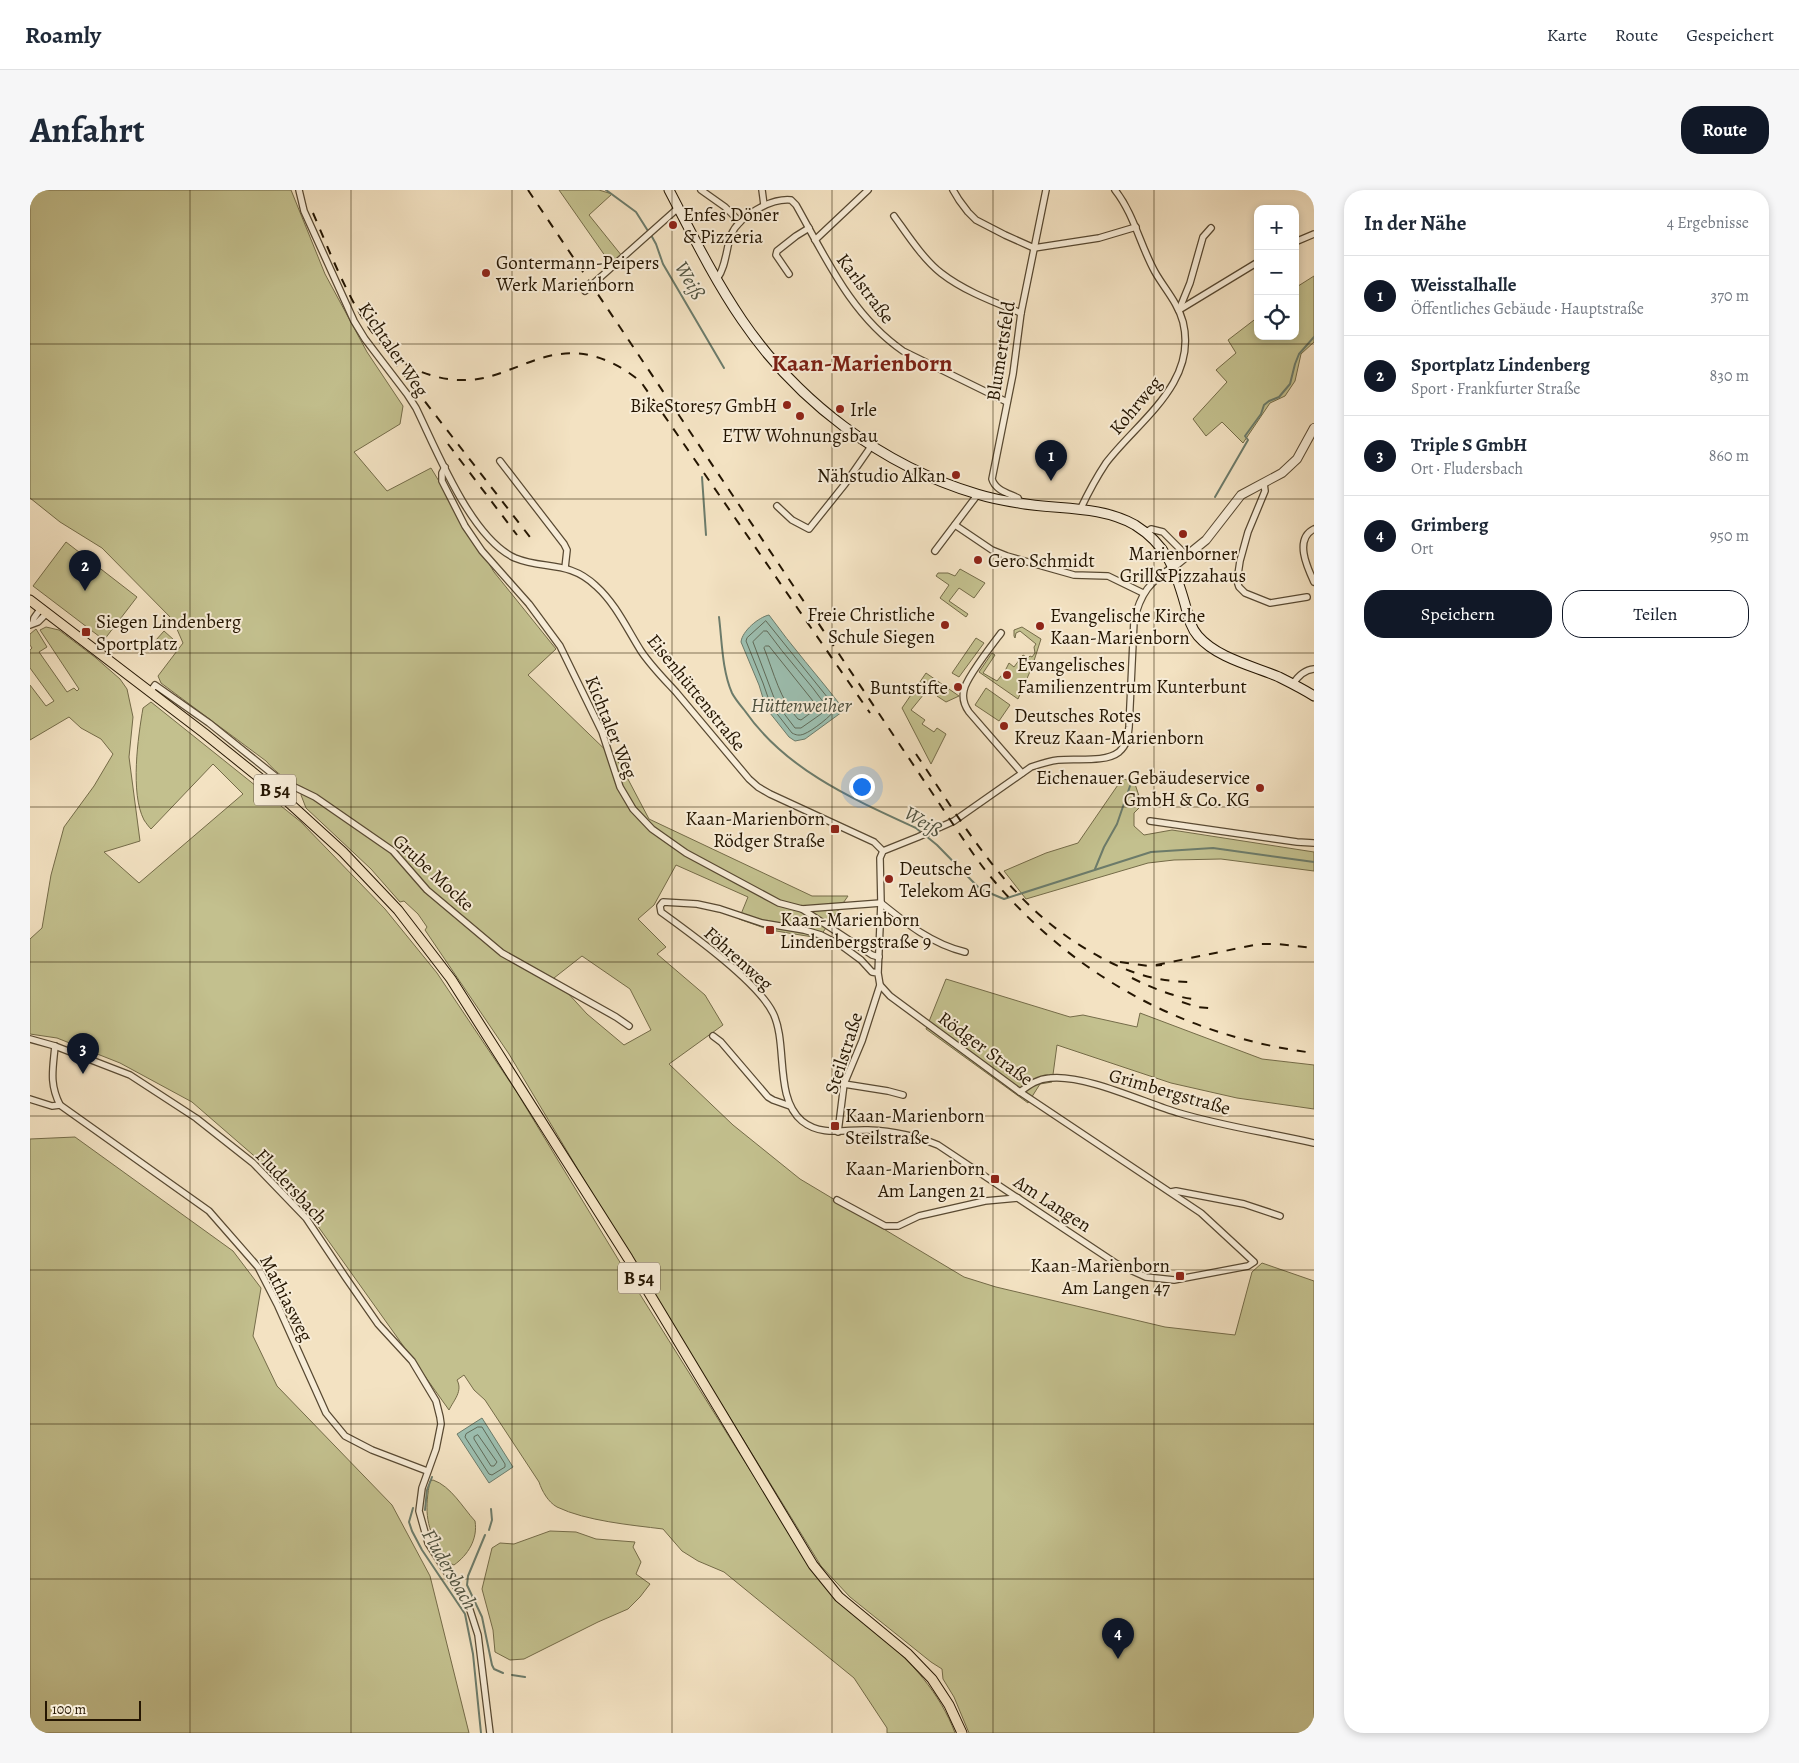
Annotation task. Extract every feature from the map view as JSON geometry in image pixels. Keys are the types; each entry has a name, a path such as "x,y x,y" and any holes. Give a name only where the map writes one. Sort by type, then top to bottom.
{"main road":[{"path":"669,190 717,279 743,321 788,377 812,401 851,432 904,464 938,481 978,494 1020,503 1111,515 1129,522 1146,533 1168,556 1174,566 1193,630 1199,638 1220,653 1293,684 1314,696"},
{"name":"B 54","path":"30,600 236,758 312,823 398,910 451,980 612,1234 813,1565 839,1597 908,1654 932,1679 950,1705 962,1733"}],"street":[{"name":"Kichtaler Weg","path":"299,190 304,210 354,321 416,408 461,499 487,536 498,548 522,560 565,568"},
{"path":"701,190 725,207 740,222"},
{"path":"717,279 725,260 732,233 740,222 764,204 762,190"},
{"path":"815,240 868,190"},
{"path":"954,190 963,206 976,220 1034,248 1099,238 1136,227"},
{"name":"Blumertsfeld","path":"1020,503 1018,498 993,484 993,472 1013,374 1021,313 1046,190"},
{"name":"Kohrweg","path":"1080,510 1095,479 1107,462 1168,392 1177,377 1183,356 1183,323 1179,310 1155,272 1127,207 1115,190"},
{"name":"Karlstraße","path":"764,204 783,199 791,200 845,291 869,322 888,340 903,351 1007,402"},
{"path":"586,291 678,208"},
{"path":"894,216 939,272 985,298 1021,313"},
{"path":"789,274 776,255 777,252 809,228"},
{"path":"1179,310 1190,283 1203,237 1211,228"},
{"path":"1299,240 1314,234"},
{"path":"1179,310 1254,264"},
{"path":"880,985 878,973 881,903 880,858 882,851 918,838 961,816 1022,773 1043,763 1104,758 1124,747 1127,742 1129,727 1134,621 1136,608 1143,593 1153,580 1206,540 1241,495 1282,473 1297,459 1314,428"},
{"path":"777,506 792,520 809,529 845,484 872,445"},
{"path":"500,461 564,544 567,550 565,568"},
{"name":"Kichtaler Weg","path":"445,467 442,473 442,481 465,526 482,551 529,604 560,646 602,732 620,788 633,809 652,829 686,853 779,903 802,909 872,955 879,957"},
{"path":"1264,482 1266,491 1248,532 1240,561 1237,582 1245,593 1270,603 1307,597"},
{"path":"934,551 978,494"},
{"path":"955,525 992,550 1007,556 1074,575 1108,576 1143,593"},
{"path":"1146,533 1151,529 1163,532 1187,556"},
{"path":"1314,529 1307,533 1304,543 1305,557 1314,582"},
{"name":"Eisenhüttenstraße","path":"565,568 590,580 598,588 627,625 642,652 754,783 770,794 874,842 882,851"},
{"path":"31,624 34,618 44,610"},
{"path":"1001,633 968,681 963,697 970,712 1022,773"},
{"path":"1293,684 1302,674 1309,670 1314,670"},
{"name":"Grube Mocke","path":"150,692 155,685 209,723 280,780 315,797 393,851 427,890 502,953 629,1026"},
{"path":"1150,820 1297,842 1314,842"},
{"name":"Föhrenweg","path":"790,1106 778,1029 770,1007 733,969 661,912 660,906 663,902 697,904 720,909 762,923 804,930 821,935 842,946 861,960 872,972 878,973"},
{"name":"Kichtaler Weg","path":"802,909 881,903"},
{"path":"881,903 932,940 948,948 965,952"},
{"name":"Steilstraße","path":"838,1132 844,1084 862,1041 880,985"},
{"name":"Rödger Straße","path":"880,985 890,996 1020,1092 1202,1213 1254,1262"},
{"path":"714,1036 768,1097 790,1106 802,1121 812,1127 825,1132 838,1132"},
{"name":"Fludersbach","path":"30,1039 55,1046 130,1075 196,1118 253,1163 306,1218 378,1324 412,1361 436,1402 441,1424 436,1449 426,1471 418,1511 428,1543 469,1606 478,1636 490,1733"},
{"path":"30,1099 52,1106 60,1105 53,1092 52,1077 55,1046"},
{"name":"Grimbergstraße","path":"1020,1092 1032,1082 1051,1078 1070,1079 1098,1085 1180,1114 1314,1143"},
{"path":"844,1084 903,1095"},
{"name":"Mathiasweg","path":"60,1105 209,1211 258,1267 278,1306 326,1413 345,1436 372,1450 426,1471"},
{"name":"Am Langen","path":"838,1132 870,1130 926,1140 945,1150 1117,1264 1146,1277 1174,1280 1248,1266 1254,1262"},
{"path":"1171,1192 1176,1191 1244,1204 1280,1216"},
{"path":"837,1200 885,1226 898,1226 919,1216 985,1201 1018,1198"}],"shaded area":[{"path":"30,190 291,190 325,274 367,352 403,406 400,424 354,452 387,491 431,468 494,572 556,649 528,675 620,764 649,819 812,896 848,896 819,938 770,930 739,919 748,897 676,865 654,905 638,919 666,947 657,954 705,995 723,1025 669,1064 733,1125 800,1179 964,1277 996,1287 1165,1327 1235,1335 1252,1272 1262,1263 1314,1281 1314,1733 969,1733 954,1697 943,1679 942,1669 850,1597 821,1566 601,1208 509,1054 425,930 427,927 418,914 404,901 400,902 371,869 306,808 301,795 304,788 283,777 266,761 161,683 158,676 183,643 173,620 102,548 60,522 30,498","holes":["582,956 630,989 651,1030 624,1045 587,1014 554,978"]},
{"path":"559,190 599,190 612,194 589,215 626,261 615,270"},
{"path":"1314,276 1314,342 1301,354 1295,381 1285,396 1270,403 1243,443 1222,422 1206,436 1193,419 1227,382 1216,370 1236,353 1228,340 1254,320 1254,340 1299,340 1299,285"},
{"path":"66,542 137,597 104,640 33,586"},
{"path":"960,569 985,583 974,598 959,588 949,601 968,614 966,617 940,598 949,585 936,576 938,573 948,573 955,576"},
{"path":"46,627 59,630 96,658 120,679 127,689 133,717 129,757 140,841 104,852 139,883 243,794 213,764 151,829 144,820 140,809 137,795 136,765 143,708 151,702 301,822 385,909 437,973 516,1091 621,1264 800,1550 830,1592 842,1605 890,1644 913,1667 933,1691 949,1718 955,1733 887,1733 887,1728 854,1678 724,1572 698,1561 682,1551 663,1529 581,1516 554,1505 546,1496 539,1482 485,1400 474,1390 464,1375 457,1380 459,1384 458,1392 449,1410 290,1187 192,1102 120,1063 57,1038 30,1034 30,939 42,928 51,875 64,827 94,786 113,754 101,739 81,728 69,717 30,740 30,685 46,706 54,701 30,668 30,650 32,648 30,645 30,634 36,629 47,647 39,652 67,692 74,688 77,691 79,689 40,630"},
{"path":"1022,627 1041,639 1032,667 1018,699 979,672 992,653 995,655 983,673 997,681 1009,663 1014,667 1023,655 1028,658 1032,657 1035,653 1034,647 1036,644 1020,631 1016,633 1015,638 1014,636 1014,630"},
{"path":"164,631 174,640 167,649 156,640"},
{"path":"976,638 984,643 959,677 952,673"},
{"path":"926,673 959,696 946,702 937,696 939,692 923,681 914,693 918,695 920,692 924,694 911,710 925,720 922,724 934,732 937,728 946,734 931,764 902,708"},
{"path":"986,688 1010,705 999,721 975,705"},
{"path":"1122,779 1134,781 1142,805 1134,813 1134,826 1144,835 1172,830 1314,852 1314,871 1221,859 1174,860 1148,863 1026,899 1004,871 1046,853 1078,843"},
{"path":"946,979 1070,1017 1083,1015 1137,1027 1140,1013 1262,1059 1314,1065 1314,1109 1237,1098 1171,1083 1057,1045 1052,1082 1040,1084 1028,1103 926,1029"},
{"path":"75,1137 233,1251 261,1288 253,1336 277,1386 392,1505 430,1576 469,1733 30,1733 30,1139"},
{"path":"433,1480 451,1492 475,1521 476,1528 471,1546 454,1565 443,1556 434,1540 427,1516 430,1481"},
{"path":"550,1531 576,1532 596,1539 635,1542 633,1547 641,1562 636,1574 650,1584 628,1609 524,1659 510,1660 495,1652 493,1630 482,1589 492,1548 500,1543 514,1544"}],"water":[{"name":"Hüttenweiher","path":"769,615 842,707 842,712 805,739 795,741 789,737 766,708 759,685 741,642 744,633 752,625"},
{"path":"482,1418 513,1467 489,1483 457,1434"}],"waterway":[{"name":"Weiß","path":"606,190 636,212 648,231"},
{"name":"Weiß","path":"651,235 663,264 724,368"},
{"path":"1215,497 1248,440 1245,436 1261,414 1264,405 1279,397 1290,384 1299,354 1314,337"},
{"name":"Weiß","path":"702,477 706,535"},
{"name":"Weiß","path":"719,617 724,665 732,693 762,732 780,750 822,781 868,806 916,828 922,833"},
{"path":"1095,869 1104,847 1117,824 1130,786"},
{"name":"Weiß","path":"926,836 980,889 1004,899 1151,852 1213,848 1314,862"},
{"name":"Fludersbach","path":"425,1510 427,1490 432,1477"},
{"name":"Fludersbach","path":"413,1508 409,1522 412,1531 422,1550 465,1614 473,1654 481,1733"},
{"path":"489,1530 492,1520 491,1509"},
{"path":"485,1535 468,1576 467,1585 482,1617 492,1665 494,1669 503,1673"},
{"path":"512,1675 525,1677"}],"railway":[{"path":"528,190 955,827 995,882 1027,917 1062,947 1099,975 1138,998 1180,1017 1223,1033 1268,1045 1314,1053"},
{"path":"313,213 359,313 389,352 414,369 443,378 473,380 488,377 552,355 572,353 604,359 623,369 641,382 870,713"},
{"path":"392,359 533,541"},
{"path":"448,444 517,535"},
{"path":"916,754 955,813 995,868 1042,917 1069,938 1100,957 1123,968 1157,979 1194,982"},
{"path":"1156,965 1259,944 1314,948"},
{"path":"1120,962 1149,966 1162,965"},
{"path":"1132,978 1162,991 1193,999"},
{"path":"1182,1002 1197,1007 1217,1009"}],"place":[{"name":"Enfes Döner & Pizzeria","path":"673,225"},
{"name":"Gontermann-Peipers Werk Marienborn","path":"486,273"},
{"name":"BikeStore57 GmbH","path":"787,405"},
{"name":"Irle","path":"840,409"},
{"name":"ETW Wohnungsbau","path":"800,416"},
{"name":"Nähstudio Alkan","path":"956,475"},
{"name":"Weisstalhalle","path":"1051,481"},
{"name":"Marienborner Grill&Pizzahaus","path":"1183,534"},
{"name":"Gero Schmidt","path":"978,560"},
{"name":"Sportplatz Lindenberg","path":"85,591"},
{"name":"Freie Christliche Schule Siegen","path":"945,625"},
{"name":"Evangelische Kirche Kaan-Marienborn","path":"1040,626"},
{"name":"Siegen Lindenberg Sportplatz","path":"86,632"},
{"name":"Evangelisches Familienzentrum Kunterbunt","path":"1007,675"},
{"name":"Buntstifte","path":"958,687"},
{"name":"Deutsches Rotes Kreuz Kaan-Marienborn","path":"1004,726"},
{"name":"Eichenauer Gebäudeservice GmbH & Co. KG","path":"1260,788"},
{"name":"Kaan-Marienborn Rödger Straße","path":"835,829"},
{"name":"Deutsche Telekom AG","path":"889,879"},
{"name":"Kaan-Marienborn Lindenbergstraße 9","path":"770,930"},
{"name":"Triple S GmbH","path":"83,1074"},
{"name":"Kaan-Marienborn Steilstraße","path":"835,1126"},
{"name":"Kaan-Marienborn Am Langen 21","path":"995,1179"},
{"name":"Kaan-Marienborn Am Langen 47","path":"1180,1276"},
{"name":"Grimberg","path":"1118,1659"}],"district":[{"name":"Kaan-Marienborn","path":"862,363"}]}
